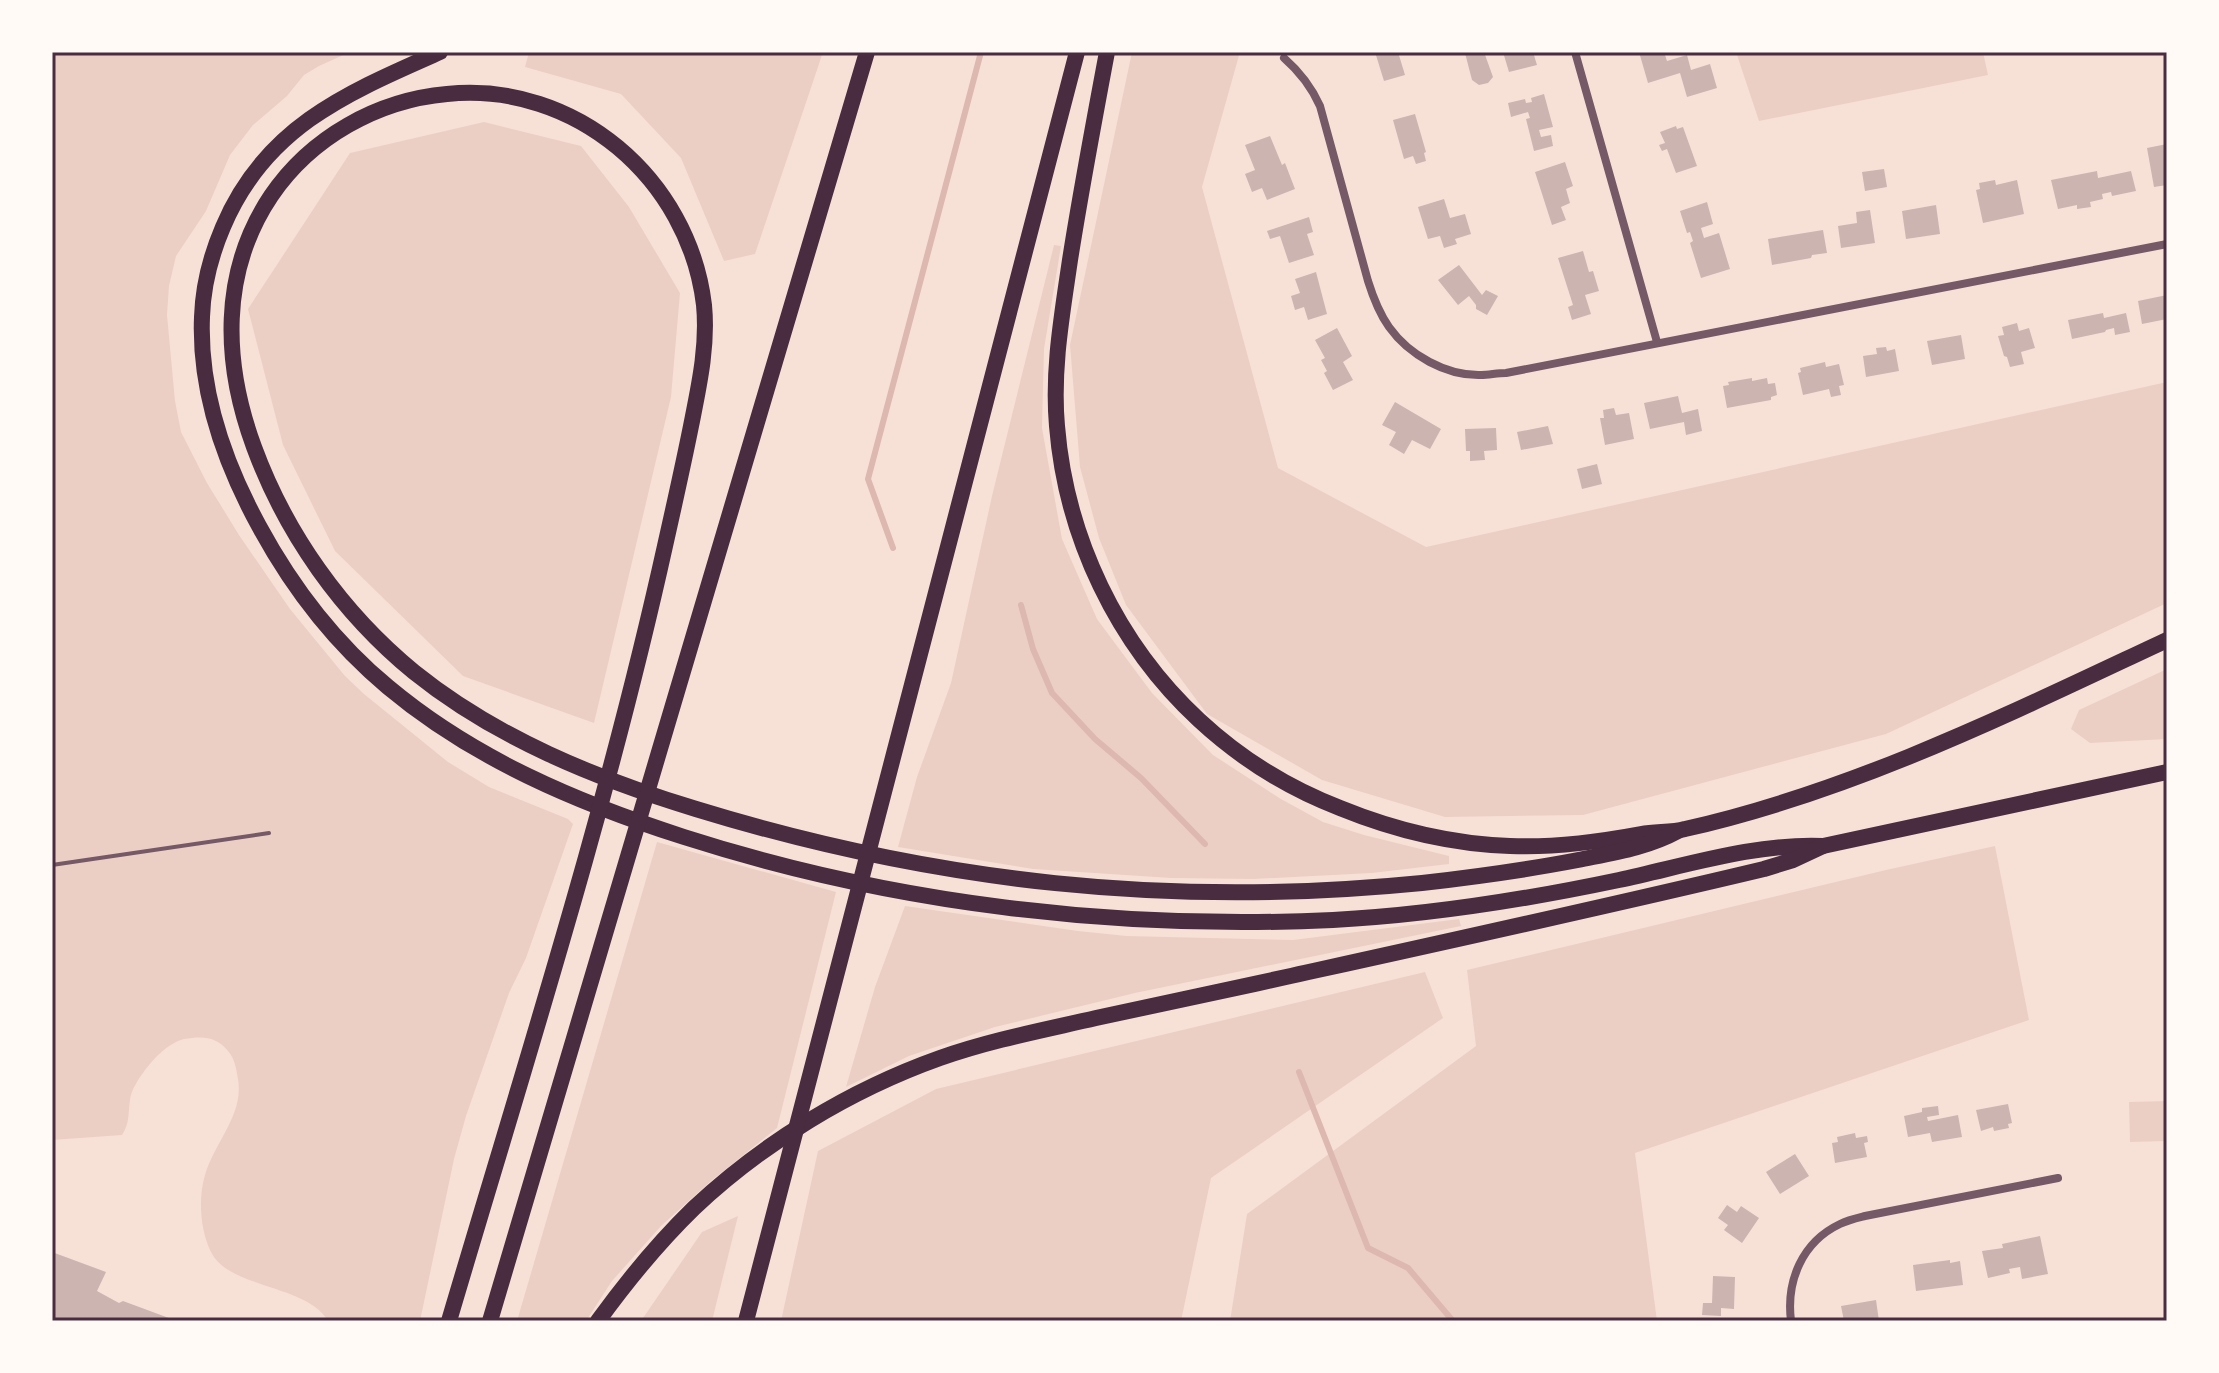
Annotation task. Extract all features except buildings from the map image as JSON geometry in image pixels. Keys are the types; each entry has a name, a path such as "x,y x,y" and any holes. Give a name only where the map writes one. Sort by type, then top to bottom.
{"highway":[{"path":"440,52 333,103 285,137 259,165 230,210 214,251 203,306 203,357 213,414 239,485 276,556 316,613 347,649 402,699 467,744 534,779 626,817 715,847 813,873 917,894 1013,908 1112,918 1241,922 1330,920 1489,904 1767,848 1823,846 2167,772"},
{"path":"490,1321 867,52"},
{"path":"746,1321 1077,52"},
{"path":"1107,52 1060,326 1056,423 1064,479 1078,532 1101,587 1143,657 1192,714 1250,761 1310,796 1369,820 1449,840 1508,846 1568,845 1678,831"},
{"path":"449,1321 599,817 623,724 699,389 705,322 701,285 676,214 657,186 630,157 598,133 533,103 482,93 431,96 374,112 336,133 302,159 285,178 267,201 250,234 234,285 230,342 234,379 247,428 270,485 295,533 335,592 387,648 422,678 483,719 542,750 609,779 715,815 828,845 925,865 998,877 1113,889 1224,894 1294,893 1402,885 1523,870 1642,846 1678,831 1778,803 1880,768 1986,724 2167,640"},
{"path":"598,1321 669,1233 739,1170 787,1136 843,1103 920,1066 987,1044 1764,869 1823,846"}],"street":[{"path":"1575,52 1657,342"},
{"path":"1284,58 1311,86 1320,106 1376,306 1389,328 1407,346 1428,362 1452,372 1478,376 1506,373 2167,244"},
{"path":"1791,1321 1790,1294 1794,1273 1806,1252 1839,1224 1865,1216 2058,1178"}],"lane":[{"path":"52,865 269,833"}],"shaded area":[{"path":"52,52 350,52 304,75 287,96 253,125 230,155 206,211 176,256 167,315 181,432 239,535 290,609 345,676 448,762 489,787 568,819 573,824 466,1116 420,1321 328,1321 318,1309 303,1300 234,1273 220,1264 211,1252 202,1224 203,1184 233,1116 239,1092 232,1057 214,1040 184,1039 166,1048 156,1058 133,1090 128,1122 122,1135 52,1140"},
{"path":"529,52 823,52 755,254 724,261 681,158 621,94 525,67"},
{"path":"1132,52 1240,52 1202,187 1278,468 1426,547 2167,382 2167,603 1886,734 1583,815 1445,817 1322,780 1207,714 1126,605 1099,538 1080,467 1070,345"},
{"path":"1736,52 1983,52 1988,75 1759,121"},
{"path":"484,122 581,146 629,207 680,293 671,397 594,723 463,676 335,551 283,445 248,309 350,153"},
{"path":"1054,245 1061,246 1044,349 1042,428 1062,539 1097,619 1152,693 1213,755 1323,822 1449,856 1449,864 1372,873 1253,879 1171,878 1033,869 898,847 917,777 951,683 992,496"},
{"path":"2167,669 2167,739 2090,743 2071,729 2079,710"},
{"path":"657,842 836,892 777,1128 661,1226 612,1281 586,1321 517,1321"},
{"path":"1995,846 2029,1020 1635,1153 1657,1321 1230,1321 1247,1214 1476,1046 1467,970"},
{"path":"905,906 1127,936 1293,940 1459,919 1461,926 1135,993 995,1027 909,1056 846,1087 875,987"},
{"path":"1425,972 1443,1018 1211,1178 1181,1321 781,1321 818,1151 936,1089"},
{"path":"2167,1101 2167,1141 2130,1142 2129,1102"},
{"path":"738,1216 712,1321 641,1321 702,1232"}],"waterway":[{"path":"893,548 868,479 981,52"},
{"path":"1021,605 1033,649 1052,693 1095,739 1141,778 1205,844"},
{"path":"1299,1072 1368,1248 1408,1268 1453,1321"}]}
